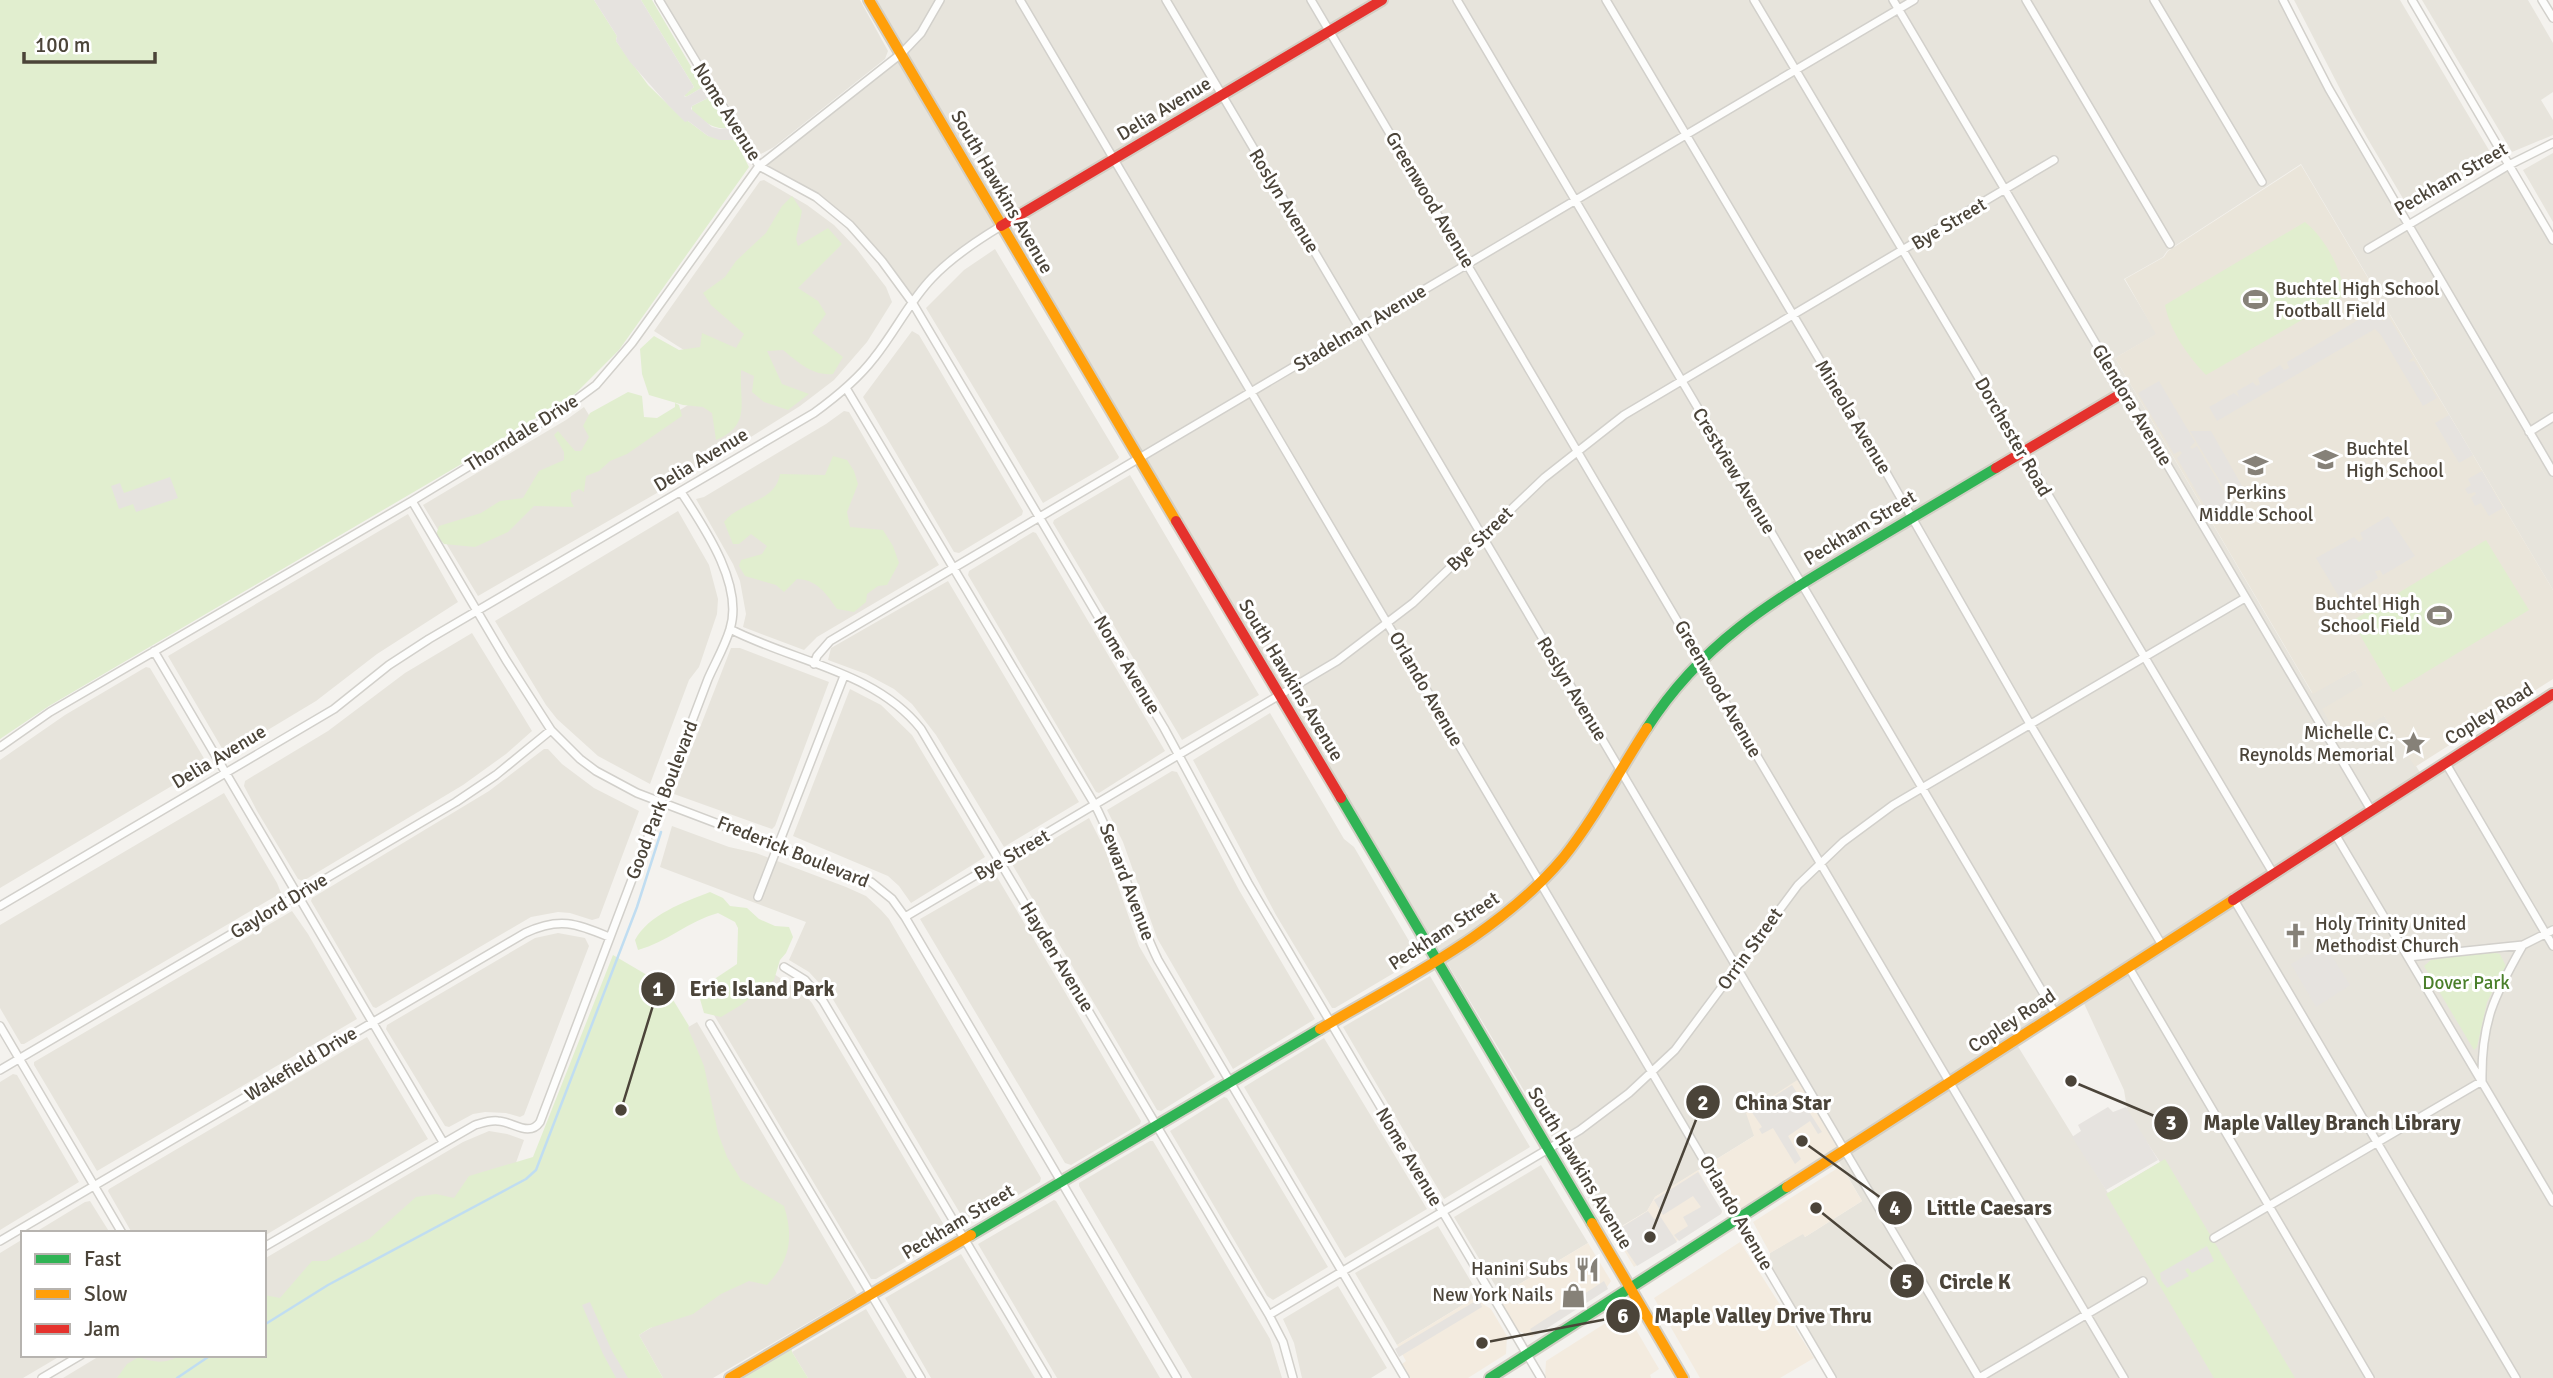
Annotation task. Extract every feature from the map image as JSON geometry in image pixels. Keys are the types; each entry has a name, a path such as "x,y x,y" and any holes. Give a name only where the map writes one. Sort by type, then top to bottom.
{"main road":[{"name":"South Hawkins Avenue","path":"869,0 1683,1378"},
{"name":"Delia Avenue","path":"1001,226 1382,0"},
{"name":"Peckham Street","path":"730,1378 1486,928 1540,883 1576,840 1665,702 1701,660 1739,624 1801,583 2124,392"},
{"name":"Copley Road","path":"1490,1378 2553,694"}],"street":[{"name":"Nome Avenue","path":"659,0 759,166 810,193 850,225 882,261 912,302 1180,755 1248,883 1329,1023 1541,1378"},
{"name":"Thorndale Drive","path":"0,747 50,712 412,500 555,414 596,385 632,343 759,166 902,54 921,33 940,0"},
{"name":"Orlando Avenue","path":"1020,0 1832,1378"},
{"name":"Roslyn Avenue","path":"1166,0 1979,1378"},
{"name":"Greenwood Avenue","path":"1311,0 2123,1378"},
{"name":"Crestview Avenue","path":"1457,0 2055,1013"},
{"name":"Mineola Avenue","path":"1606,0 2162,945"},
{"name":"Dorchester Road","path":"1754,0 2273,873"},
{"name":"Glendora Avenue","path":"1893,0 2371,810"},
{"name":"Stadelman Avenue","path":"814,664 817,656 830,641 1914,0"},
{"path":"2026,0 2169,244"},
{"path":"2154,0 2262,183"},
{"path":"2283,0 2329,89 2553,472"},
{"path":"2412,0 2553,240"},
{"path":"2542,0 2553,18"},
{"name":"Peckham Street","path":"2368,249 2509,164 2553,143"},
{"name":"Bye Street","path":"905,917 1337,661 1413,603 1513,506 1577,450 1624,415 2054,160"},
{"name":"Delia Avenue","path":"0,906 334,709 401,657 814,413 846,388 876,356 912,302 952,259 1001,226"},
{"name":"Seward Avenue","path":"846,388 1095,805 1114,844 1143,929 1158,960 1405,1378"},
{"path":"2529,432 2553,417"},
{"name":"Good Park Boulevard","path":"443,1142 475,1125 499,1120 524,1129 537,1127 712,669 730,629 733,613 726,573 719,555 681,492"},
{"name":"Frederick Boulevard","path":"412,500 528,696 551,730 580,759 596,771 637,793 871,882 892,899 1177,1378"},
{"name":"Orrin Street","path":"1269,1315 1548,1150 1592,1122 1653,1072 1682,1041 1784,902 1820,863 1865,825 1922,787 2245,598"},
{"name":"Hayden Avenue","path":"730,629 886,695 913,719 929,740 1269,1315 1283,1342 1293,1378"},
{"path":"154,651 443,1142 266,1246"},
{"path":"758,897 844,676"},
{"name":"Gaylord Drive","path":"0,1070 456,802 496,775 551,730"},
{"path":"2445,762 2549,931 2553,946"},
{"path":"2335,834 2553,1202"},
{"path":"2233,898 2516,1378"},
{"name":"Wakefield Drive","path":"0,1241 540,926 567,922 610,937"},
{"path":"2408,957 2523,945 2549,931"},
{"path":"2482,1082 2482,1044 2487,1018 2502,981 2523,945"},
{"path":"2128,966 2370,1378"},
{"path":"783,967 805,980 823,1001 1047,1378"},
{"path":"710,1024 921,1378"},
{"path":"0,1026 121,1231"},
{"path":"2214,1238 2482,1082"},
{"path":"1979,1378 2143,1280"},
{"path":"42,1378 78,1357"}],"shaded area":[{"path":"594,0 641,0 694,87 684,96 703,87 710,97 691,109 712,127 728,128 735,140 719,140 708,136 688,121 685,122 630,62"},
{"path":"664,0 860,0 888,51 885,59 774,147 759,155"},
{"path":"877,0 2283,0 2407,225 2509,165 2553,240 2553,590 2301,164 2167,251 2163,257 2124,279 2157,334 2115,358 2312,693 2355,670 2423,777 2553,694 2553,1378 1832,1378 1770,1272 1770,1253 1803,1233 1805,1237 1862,1201 1835,1155 1754,1136 1655,1197 1647,1211 1610,1233 1322,756","holes":["2081,997 2124,1090 2128,1114 2160,1162 2108,1193 2014,1040"]},
{"path":"2294,0 2400,0 2496,162 2411,212 2353,114"},
{"path":"2422,0 2528,0 2553,43 2553,92 2541,100 2553,120 2553,135 2512,152"},
{"path":"902,53 1001,226 968,246 912,302 833,210 759,166"},
{"path":"2553,153 2553,222 2523,170"},
{"name":"Buchtel High School","path":"2301,165 2553,590 2553,679 2415,767 2384,716 2340,740 2322,709 2363,685 2355,670 2313,694 2115,358 2156,334 2125,279 2164,257 2168,251"},
{"path":"764,180 807,205 834,225 886,287 892,302 867,342 834,380 800,406 716,459 478,596 423,505 584,407 612,452 701,397 720,373 654,331 760,181"},
{"path":"995,249 1119,457 1043,503 926,308 964,270"},
{"path":"2375,310 2383,321 2389,318 2413,357 2408,362 2414,361 2437,398 2423,406 2375,329 2217,421 2209,407 2234,393 2239,397 2237,391 2253,382 2256,386 2260,384 2258,378 2280,365 2284,370 2289,368 2287,362"},
{"path":"912,331 919,335 1023,511 1022,515 959,553 954,552 863,397"},
{"path":"2159,381 2195,442 2190,447 2192,449 2197,446 2234,508 2213,520 2177,458 2182,453 2180,451 2174,454 2138,393"},
{"path":"844,411 849,412 939,565 817,637 804,650 743,627 746,614 740,581 696,499 704,497"},
{"path":"2449,415 2473,455 2459,463 2435,423"},
{"path":"2190,431 2211,431 2242,486 2234,491 2224,488"},
{"path":"2482,471 2503,508 2489,516 2481,503 2475,506 2471,498 2475,492 2468,494 2465,489 2471,485 2468,479"},
{"path":"1130,475 1259,695 1182,740 1053,523"},
{"path":"170,477 178,498 136,512 133,504 119,509 111,486 120,483 124,493"},
{"path":"678,511 709,565 718,599 717,614 699,667 689,680 650,784 598,756 557,719 495,621"},
{"path":"408,514 458,602 377,654 316,701 231,752 223,750 168,656"},
{"path":"2388,516 2415,556 2383,575 2380,570 2375,571 2378,578 2341,600 2316,558 2354,537 2359,542 2363,539 2360,533"},
{"path":"1033,532 1165,751 1099,793 968,575 969,571"},
{"path":"948,581 1079,802 1004,847 936,735 912,704 894,689 866,674 828,660 831,648"},
{"path":"472,633 532,731 463,785 303,881 298,879 257,811 244,786 245,781 328,731 405,673"},
{"path":"731,648 740,648 829,682 772,829 674,794"},
{"path":"146,667 150,668 205,760 202,768 0,888 0,760 65,715"},
{"path":"850,689 881,705 912,735 985,857 911,903 888,876 793,836"},
{"path":"1270,713 1344,839 1354,847 1419,958 1335,1008 1332,1008 1276,915 1193,760"},
{"path":"544,749 548,749 562,764 594,788 639,811 599,918 592,920 558,912 531,917 376,1008 373,1007 311,901 312,898 489,791"},
{"path":"1172,771 1177,772 1239,890 1315,1019 1233,1069 1157,938 1123,842 1107,810"},
{"path":"224,793 281,893 21,1044 0,1008 0,925"},
{"path":"1089,818 1106,852 1139,946 1215,1077 1161,1111 1157,1110 1012,864"},
{"path":"672,826 729,847 756,853 846,887 866,896 881,910 889,919 1041,1178 1040,1182 967,1225 831,996 809,972 789,960 806,922 660,867"},
{"path":"997,877 1141,1121 1071,1165 1065,1163 920,919"},
{"path":"292,911 357,1019 97,1171 34,1062"},
{"path":"558,933 585,938 589,946 524,1115 520,1117 485,1112 473,1114 449,1127 445,1126 386,1029 387,1025 535,938"},
{"path":"2321,947 2327,948 2350,985 2316,1007 2291,964"},
{"path":"774,974 804,994 812,1003 950,1235 876,1279 871,1279 711,1010"},
{"path":"1430,976 1530,1147 1444,1199 1343,1027"},
{"path":"697,1022 857,1294 713,1378 663,1378 639,1335 774,1253 654,1047"},
{"path":"367,1037 428,1139 266,1235 266,1231 131,1231 109,1189"},
{"path":"1324,1038 1427,1209 1345,1258 1244,1087"},
{"path":"13,1074 17,1075 79,1182 0,1230 0,1082"},
{"path":"1802,1077 1844,1149 1739,1218 1707,1165 1754,1136 1746,1113"},
{"path":"1792,1085 1822,1132 1818,1134 1810,1121 1788,1136 1801,1159 1795,1164 1773,1128 1762,1134 1759,1129 1762,1127 1751,1111"},
{"path":"1224,1097 1328,1267 1273,1300 1267,1296 1170,1131"},
{"path":"2108,1107 2113,1112 2126,1107 2158,1160 2106,1190 2072,1137 2081,1131 2078,1125"},
{"path":"489,1131 524,1140 512,1174 266,1313 266,1258 463,1142"},
{"path":"1153,1141 1270,1339 1282,1378 1192,1378 1079,1186 1079,1183"},
{"path":"1541,1165 1588,1243 1501,1295 1454,1217"},
{"path":"1841,1166 1862,1201 1805,1237 1803,1234 1770,1253 1753,1222"},
{"path":"1698,1170 1722,1213 1634,1267 1613,1232 1647,1211 1655,1197"},
{"path":"1698,1172 1722,1211 1679,1241 1674,1235 1688,1226 1683,1217 1701,1207 1693,1196 1663,1215 1654,1200"},
{"path":"1054,1200 1160,1378 1057,1378 978,1244"},
{"path":"90,1201 109,1231 37,1231"},
{"path":"1648,1211 1654,1219 1660,1216 1677,1242 1637,1266 1614,1232"},
{"path":"1438,1226 1479,1295 1397,1345 1355,1273"},
{"path":"21,1240 21,1357 59,1357 23,1378 0,1378 0,1253"},
{"path":"1740,1242 1814,1358 1780,1378 1700,1378 1654,1298"},
{"path":"1588,1243 1611,1281 1607,1287 1532,1337 1517,1330 1498,1301 1501,1295"},
{"path":"2207,1246 2214,1261 2192,1273 2188,1268 2185,1270 2189,1276 2167,1288 2160,1273"},
{"path":"961,1254 1035,1378 931,1378 885,1298"},
{"path":"1604,1281 1608,1289 1535,1336 1530,1329"},
{"path":"1338,1286 1387,1368 1371,1378 1302,1378 1294,1343 1283,1319"},
{"path":"1479,1295 1507,1336 1506,1354 1468,1378 1410,1378 1402,1364 1406,1361 1397,1345"},
{"path":"1479,1299 1482,1307 1399,1357 1395,1349"},
{"path":"590,1302 612,1351 628,1378 616,1378 603,1354 582,1305"},
{"path":"866,1309 907,1378 808,1378 792,1352"},
{"path":"1623,1312 1659,1369 1650,1375 1651,1378 1545,1378 1546,1361"},
{"path":"98,1357 178,1357 152,1378 63,1378"}],"green space":[{"path":"0,0 594,0 617,36 616,41 648,85 685,121 708,136 735,140 749,167 619,350 576,393 470,459 49,706 0,739"},
{"path":"641,0 652,0 703,87 686,97 684,95 694,87"},
{"path":"710,97 728,128 713,126 692,111 692,106"},
{"path":"792,196 802,211 796,239 798,246 828,228 842,244 798,288 818,301 826,314 812,333 843,357 833,374 825,374 806,367 783,350 767,351 782,384 809,394 788,410 764,402 752,392 754,376 741,370 742,402 739,420 727,434 716,440 712,413 703,407 683,405 649,395 642,374 640,349 654,336 679,350 700,347 702,333 736,348 744,334 711,305 703,293 725,277 736,261 766,233 782,206"},
{"name":"Buchtel High School Football Field","path":"2305,222 2320,237 2331,255 2345,295 2206,375 2181,343 2165,305"},
{"path":"628,392 642,396 644,417 657,418 675,407 675,403 679,405 682,416 627,454 586,476 584,492 579,489 571,493 574,507 534,506 508,532 475,547 444,544 436,535 439,526 481,513 500,501 523,498 539,471 564,460 564,452 554,435 558,431 575,451 581,451 589,437 583,426 590,413"},
{"path":"833,456 847,460 858,484 847,512 850,527 883,530 899,563 887,585 878,586 867,594 866,602 854,612 837,609 825,593 804,580 797,579 784,592 776,585 745,576 739,566 741,560 762,554 767,546 751,534 739,544 733,544 724,522 772,490 780,474 825,475"},
{"name":"Buchtel High School Field","path":"2486,540 2529,610 2393,692 2352,621"},
{"path":"710,892 723,898 730,906 747,908 759,919 775,926 789,927 793,937 780,960 774,980 721,1017 704,1013 700,999 707,984 737,964 738,928 735,922 718,913 638,950 635,940 658,916"},
{"name":"Dover Park","path":"2492,952 2500,954 2506,966 2487,1002 2477,1047 2474,1050 2424,966 2431,960"},
{"path":"613,955 664,985 689,1026 704,1066 718,1133 727,1157 741,1180 784,1206 789,1238 781,1267 767,1285 749,1281 721,1294 693,1314 650,1328 639,1335 663,1378 117,1378 127,1364 139,1357 160,1362 177,1357 266,1357 266,1295 280,1298 312,1261 326,1261 369,1239 416,1197 436,1194 454,1198 469,1176 533,1157"},
{"path":"2165,1159 2295,1378 2214,1378 2106,1194"},
{"path":"791,1345 792,1352 808,1378 738,1378"}],"waterway":[{"path":"266,1324 328,1285 526,1179 536,1170 637,907 661,832"},
{"path":"177,1378 208,1357"}],"traffic: fast":[{"path":"1647,728 1690,672 1765,608 1996,468"},
{"path":"1341,798 1592,1223"},
{"path":"971,1235 1320,1029"},
{"path":"1490,1378 1787,1187"}],"traffic: slow":[{"path":"869,0 1176,521"},
{"path":"1320,1029 1449,953 1510,910 1538,885 1586,827 1647,728"},
{"path":"1787,1187 2233,900"},
{"path":"1592,1223 1683,1378"},
{"path":"730,1378 971,1235"}],"traffic: jam":[{"path":"1001,226 1382,0"},
{"path":"1996,468 2124,392"},
{"path":"1176,521 1341,798"},
{"path":"2233,900 2553,694"}],"place":[{"name":"Buchtel High School Football Field","path":"2255,300"},
{"name":"Buchtel High School","path":"2326,460"},
{"name":"Perkins Middle School","path":"2256,465"},
{"name":"Buchtel High School Field","path":"2440,615"},
{"name":"Michelle C. Reynolds Memorial","path":"2414,744"},
{"name":"Holy Trinity United Methodist Church","path":"2295,935"},
{"name":"Maple Valley Branch Library","path":"2071,1081"},
{"name":"Erie Island Park","path":"621,1110"},
{"name":"Little Caesars","path":"1802,1141"},
{"name":"Circle K","path":"1816,1208"},
{"name":"China Star","path":"1650,1237"},
{"name":"Hanini Subs","path":"1588,1269"},
{"name":"New York Nails","path":"1573,1295"},
{"name":"Maple Valley Drive Thru","path":"1482,1343"}]}
